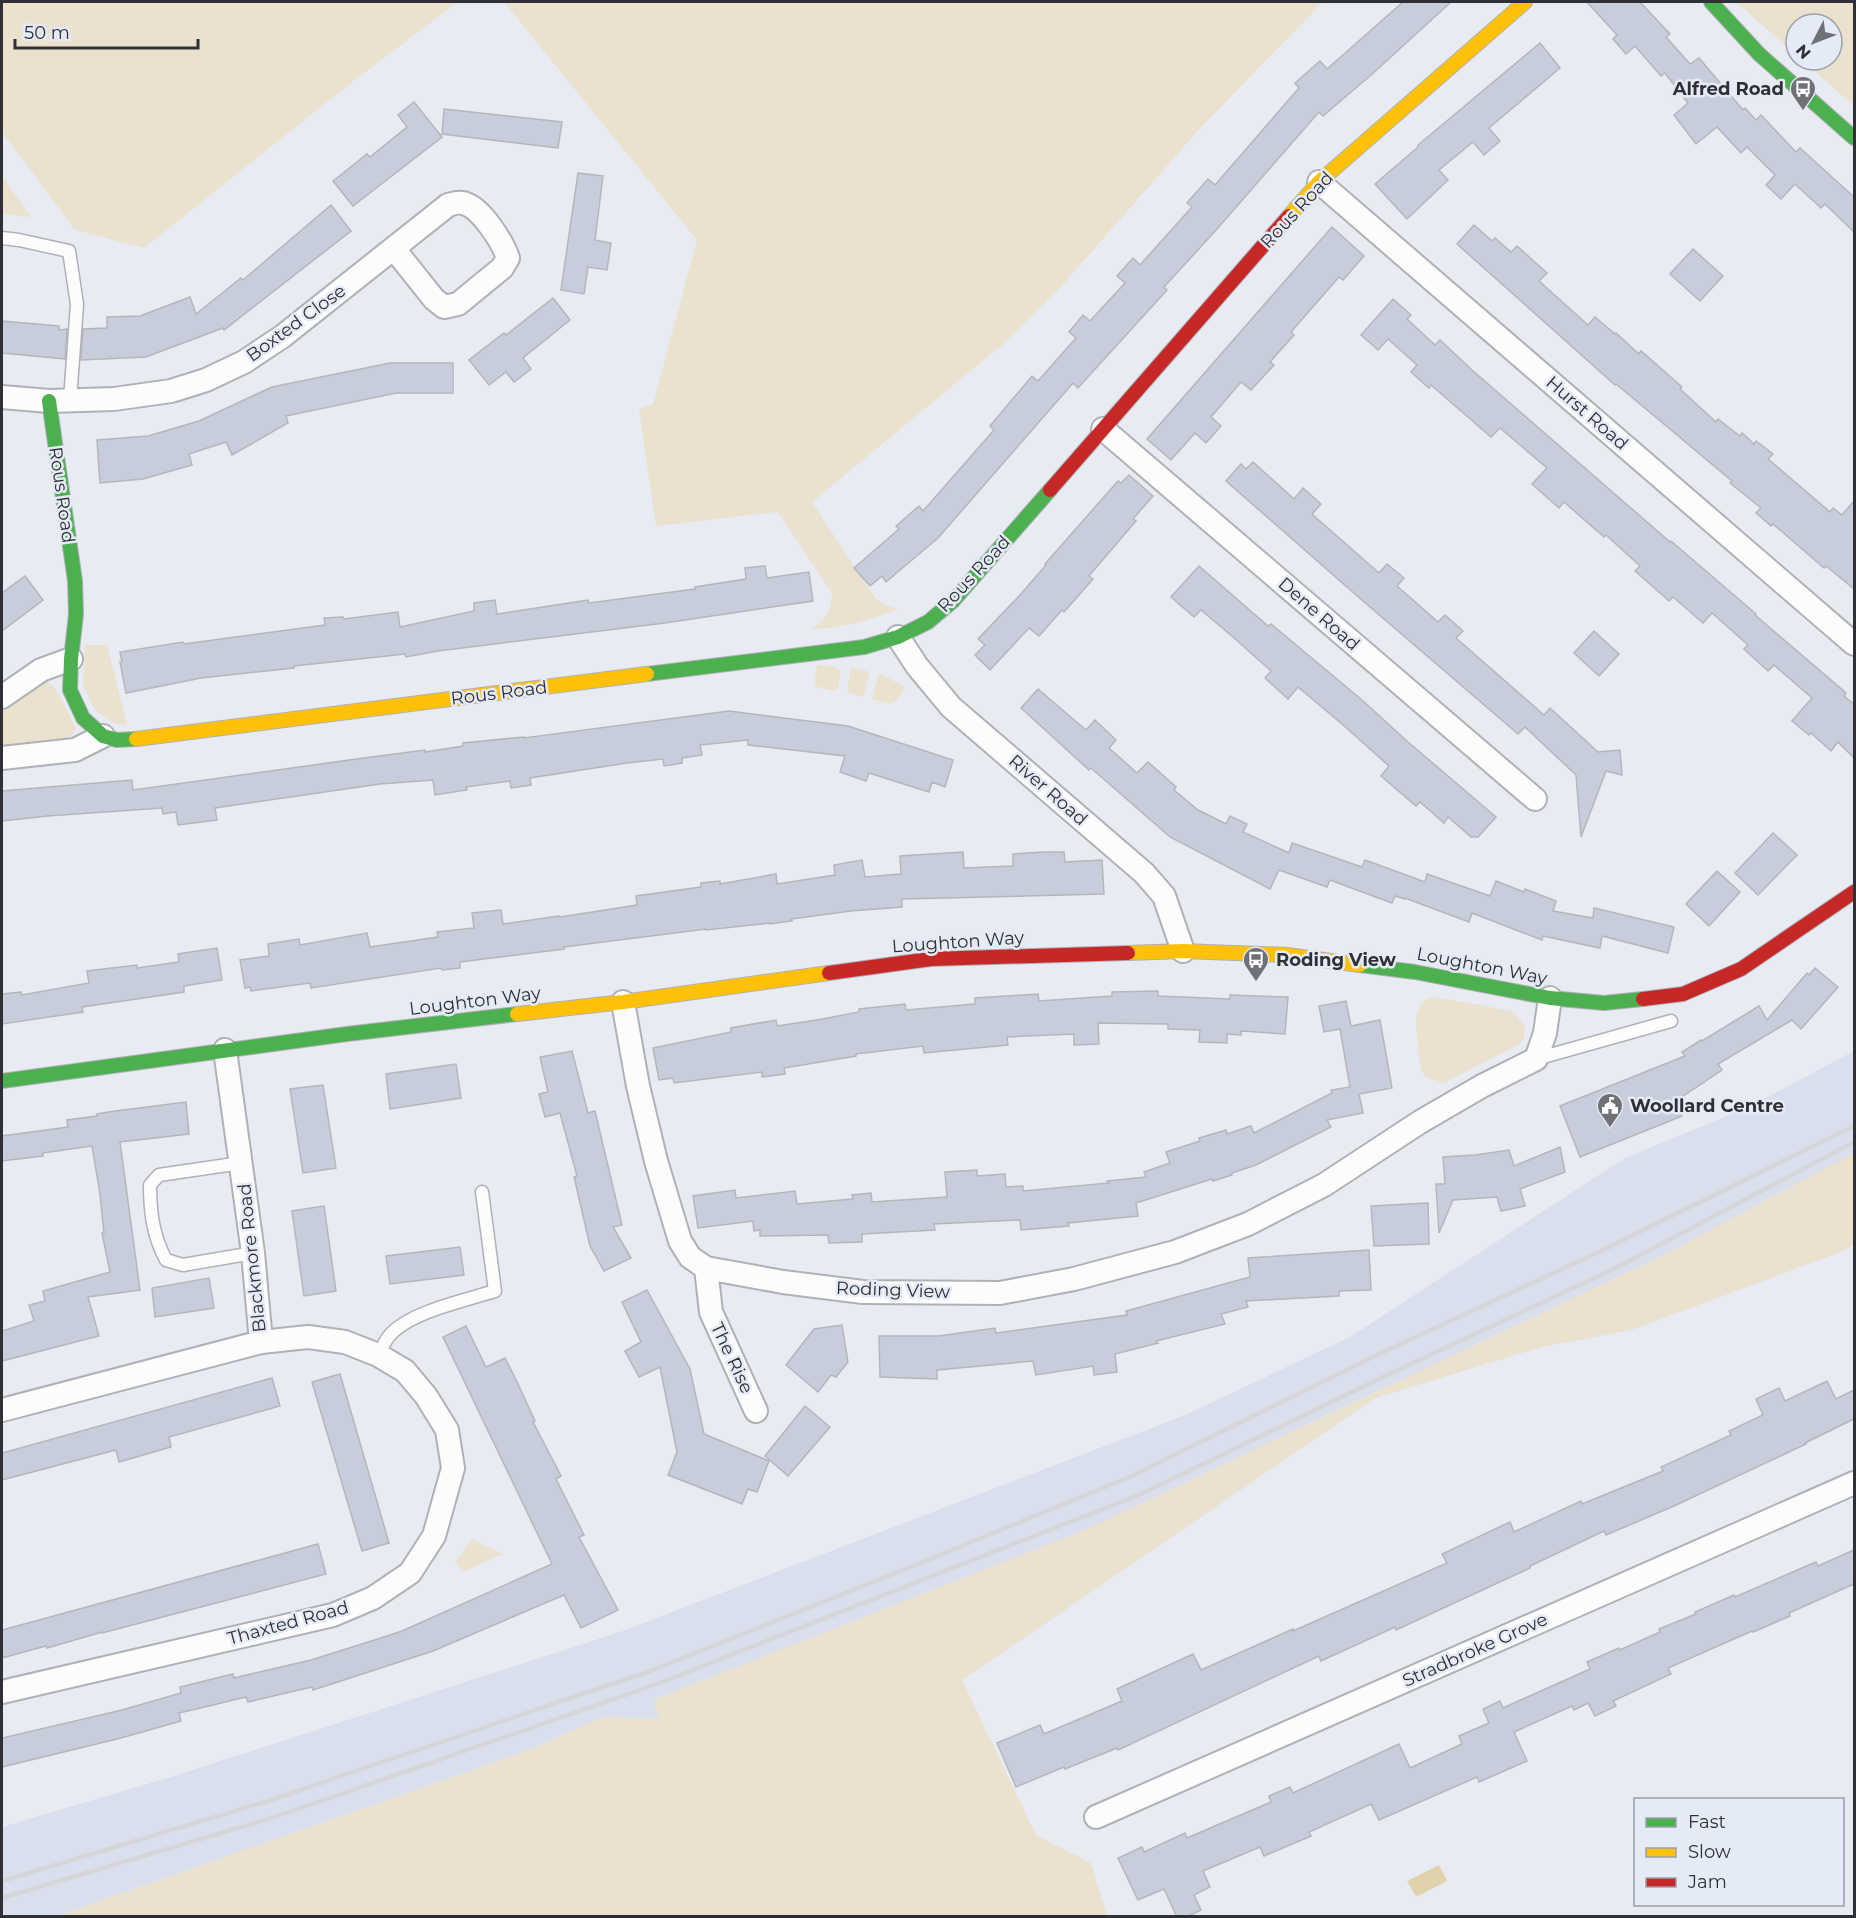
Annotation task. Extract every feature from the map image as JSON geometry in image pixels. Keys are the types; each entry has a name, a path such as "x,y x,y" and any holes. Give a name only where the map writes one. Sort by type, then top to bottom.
{"street":[{"name":"Rous Road","path":"60,401 67,535 75,581 76,614 70,690 83,718 103,736 117,740 856,648 898,637 928,622 953,601 1319,182 1525,2"},
{"path":"1711,2 1759,54 1854,138"},
{"name":"Hurst Road","path":"1319,182 1854,644"},
{"name":"Boxted Close","path":"2,397 60,401 114,399 171,392 206,380 244,362 283,336 448,205 463,202 475,208 503,245 508,258 502,268 458,304 444,307 434,299 394,249"},
{"name":"Dene Road","path":"1103,429 1535,799"},
{"name":"River Road","path":"898,637 917,666 951,707 1144,873 1164,896 1183,951"},
{"path":"2,697 41,670 71,659"},
{"path":"2,758 75,750 103,736"},
{"name":"Loughton Way","path":"2,1081 347,1034 623,1002 931,958 1183,951 1287,955 1415,972 1550,998 1604,1003 1683,994 1741,969 1854,892"},
{"path":"1536,1059 1545,1033 1550,998"},
{"path":"623,1002 638,1086 656,1161 680,1241 690,1257 706,1268"},
{"name":"Blackmore Road","path":"2,1410 261,1342 253,1253 225,1050"},
{"name":"Roding View","path":"706,1268 783,1282 863,1292 1000,1293 1074,1279 1175,1252 1248,1224 1324,1185 1420,1122 1482,1086 1536,1059"},
{"name":"The Rise","path":"706,1268 711,1312 756,1411"},
{"name":"Thaxted Road","path":"2,1692 333,1615 374,1598 410,1573 434,1536 453,1467 447,1430 426,1396 405,1371 378,1355 345,1342 308,1337 261,1342"},
{"name":"Stradbroke Grove","path":"1096,1817 1854,1483"}],"lane":[{"path":"2,238 69,251 77,304 60,401"},
{"path":"1536,1059 1671,1021"},
{"path":"241,1163 159,1175 150,1185 150,1211 158,1246 166,1260 183,1265 253,1253"},
{"path":"378,1355 389,1335 404,1323 428,1312 495,1291 482,1192"}],"shaded area":[{"path":"2,2 458,2 356,79 144,248 75,230 2,132"},
{"path":"504,2 1323,2 1203,125 1058,290 1002,345 812,502 875,598 887,606 898,609 856,623 812,629 827,614 832,593 778,512 656,526 639,409 653,404 697,240"},
{"path":"1736,2 1854,2 1854,106 1816,72 1844,72 1844,12 1784,12 1784,44"},
{"path":"2,176 31,217 2,214"},
{"path":"85,645 107,645 127,725 112,723 94,708 83,684"},
{"path":"817,665 837,667 841,671 838,688 833,691 814,686"},
{"path":"851,667 870,672 863,697 847,692"},
{"path":"879,673 905,687 897,701 891,704 872,699"},
{"path":"45,680 56,690 76,728 67,742 2,748 2,707"},
{"path":"1434,997 1512,1011 1523,1023 1524,1038 1518,1045 1444,1083 1425,1077 1420,1062 1416,1031 1417,1016 1422,1004"},
{"path":"1854,1051 1854,1244 1840,1252 1631,1330 1541,1347 1375,1398 962,1680 661,1719 602,1717 535,1748 57,1916 2,1916 2,1827 174,1776 620,1632 1183,1416 1350,1337 1625,1158 1749,1107"},
{"path":"1854,1153 1854,1244 1840,1252 1631,1330 1541,1347 1375,1398 962,1680 1036,1835 1091,1863 1107,1916 57,1916 535,1748 602,1717 660,1719 653,1700 1087,1529 1662,1256"},
{"path":"472,1539 503,1554 463,1572 455,1562"},
{"path":"1439,1865 1447,1881 1416,1897 1407,1881"}],"building":[{"path":"1403,2 1451,2 1323,116 1319,112 1164,287 1167,290 1078,388 1073,383 938,538 886,582 882,576 870,586 854,568 899,529 896,526 919,506 923,511 994,430 990,426 1032,376 1038,381 1076,338 1069,332 1083,315 1090,321 1125,283 1117,276 1133,258 1140,265 1192,207 1187,203 1208,179 1215,185 1299,88 1295,83 1320,61 1327,69"},
{"path":"1587,2 1640,2 1670,34 1666,37 1690,64 1699,58 1743,110 1745,108 1756,120 1761,115 1796,152 1800,148 1854,197 1854,232 1825,204 1821,208 1795,184 1781,199 1766,185 1775,175 1747,147 1741,153 1717,127 1696,144 1674,115 1688,103 1665,73 1661,76 1635,46 1626,54 1613,39 1617,35"},
{"path":"1540,43 1560,68 1489,128 1500,141 1484,155 1473,142 1439,170 1448,180 1407,219 1375,184"},
{"path":"414,102 442,137 353,206 333,181 367,154 370,157 407,127 398,115"},
{"path":"444,109 562,122 558,148 442,134"},
{"path":"578,173 603,176 595,240 611,243 607,270 588,267 584,294 561,290"},
{"path":"331,205 351,231 224,330 223,328 146,357 81,360 83,329 107,328 107,317 140,316 190,297 196,314 241,278 243,280"},
{"path":"1474,225 1492,241 1495,238 1511,252 1517,246 1547,273 1539,281 1588,325 1595,317 1639,354 1641,351 1682,387 1680,389 1716,422 1718,419 1740,436 1742,433 1754,444 1756,441 1773,454 1768,459 1830,512 1833,508 1842,515 1854,501 1854,589 1756,513 1761,508 1730,483 1732,481 1615,385 1457,244"},
{"path":"1332,227 1364,256 1343,280 1339,277 1291,332 1294,335 1270,362 1274,365 1251,390 1241,382 1211,417 1221,426 1206,443 1195,433 1171,460 1147,439"},
{"path":"1693,249 1723,276 1700,301 1670,274"},
{"path":"553,298 570,320 523,358 531,369 514,382 506,372 489,385 469,360 504,333 506,335"},
{"path":"1393,299 1411,315 1407,319 1435,345 1440,340 1846,693 1844,696 1854,704 1854,758 1838,742 1831,751 1811,733 1809,735 1792,721 1812,698 1774,665 1768,671 1744,649 1748,645 1712,613 1703,623 1673,597 1669,601 1635,571 1640,566 1606,535 1604,537 1564,502 1559,508 1532,484 1547,468 1500,428 1491,437 1431,385 1429,388 1411,372 1417,365 1388,339 1378,350 1361,335"},
{"path":"2,321 59,326 59,330 67,329 65,359 2,353"},
{"path":"390,363 453,363 453,393 396,393 286,416 288,423 232,455 226,442 189,454 192,465 143,479 100,483 97,440 148,436 199,421 272,387"},
{"path":"1253,462 1294,499 1303,488 1321,504 1312,514 1379,573 1387,564 1404,578 1397,586 1438,622 1445,615 1463,631 1456,638 1544,715 1550,708 1598,752 1620,750 1622,775 1606,771 1581,837 1576,775 1525,727 1518,734 1226,481 1241,464 1246,469"},
{"path":"1129,475 1153,496 1133,519 1136,521 1089,576 1093,579 1064,612 1062,610 1039,636 1029,628 990,670 975,655 985,645 978,639 1020,595 1118,481 1121,483"},
{"path":"765,566 767,578 809,572 813,601 406,657 405,654 201,678 126,693 120,662 122,662 120,652 325,625 324,618 343,617 344,619 398,612 400,627 474,611 474,603 495,600 497,614 588,600 589,603 695,589 695,587 746,579 745,568"},
{"path":"1199,566 1268,626 1271,624 1362,700 1496,817 1478,837 1471,837 1448,817 1444,823 1420,802 1416,806 1381,776 1389,766 1342,724 1298,687 1288,699 1265,678 1271,671 1233,637 1201,610 1194,617 1171,597"},
{"path":"25,576 43,600 2,631 2,593"},
{"path":"1594,631 1619,654 1599,676 1574,653"},
{"path":"1038,689 1086,730 1095,720 1116,740 1109,748 1137,773 1148,762 1176,787 1174,790 1198,810 1226,824 1230,816 1247,824 1243,832 1289,853 1292,843 1362,867 1365,860 1425,882 1427,874 1490,896 1496,881 1556,901 1553,911 1593,918 1594,908 1674,927 1668,953 1602,936 1600,948 1543,936 1542,940 1472,913 1469,922 1405,898 1395,896 1392,903 1330,880 1327,887 1279,870 1270,889 1170,837 1091,768 1089,770 1021,708"},
{"path":"729,711 848,726 953,760 945,787 932,782 929,792 869,773 866,781 840,772 845,756 748,745 748,740 700,745 702,755 682,758 682,763 664,766 663,759 627,763 530,778 531,785 511,788 510,781 466,787 467,790 435,795 433,780 380,784 215,808 217,820 178,825 176,812 163,814 162,808 2,821 2,791 132,780 133,790 371,757 425,750 425,752 463,746 463,743 524,738"},
{"path":"1773,833 1797,855 1758,895 1735,873"},
{"path":"963,852 964,868 1013,866 1013,854 1044,852 1064,852 1065,862 1102,860 1104,894 902,899 902,907 851,911 770,924 706,929 564,947 564,949 460,962 460,968 442,970 441,968 311,988 310,983 251,991 250,987 245,988 240,960 269,956 268,944 299,939 300,945 367,933 370,947 438,937 437,932 474,928 472,913 501,910 503,924 560,917 637,905 636,896 701,887 701,883 720,881 720,884 776,874 777,884 835,875 834,865 862,860 865,877 901,874 900,856"},
{"path":"1717,871 1740,892 1709,926 1686,904"},
{"path":"217,948 222,980 184,986 184,992 82,1007 83,1012 2,1024 2,994 21,992 22,995 89,983 87,971 137,965 137,968 179,962 178,954"},
{"path":"1815,968 1838,987 1801,1029 1792,1020 1718,1064 1722,1070 1676,1101 1682,1116 1580,1157 1560,1106 1685,1056 1682,1052 1759,1006 1767,1020 1807,973 1809,975"},
{"path":"1158,991 1158,996 1230,999 1230,995 1288,997 1285,1034 1241,1031 1241,1035 1227,1034 1227,1043 1199,1042 1200,1030 1168,1029 1168,1024 1098,1023 1099,1044 1074,1045 1074,1034 1007,1037 1008,1045 924,1053 923,1046 856,1054 856,1056 784,1068 785,1074 762,1077 762,1072 674,1083 673,1078 659,1080 653,1048 731,1032 731,1028 776,1020 777,1026 859,1012 859,1009 905,1004 906,1010 975,1004 975,998 1038,994 1039,1001 1112,996 1112,992"},
{"path":"1346,1001 1351,1026 1380,1020 1392,1088 1359,1094 1363,1113 1327,1120 1331,1127 1256,1165 1232,1173 1232,1175 1136,1203 1138,1216 1021,1230 1020,1220 934,1224 935,1230 862,1234 862,1242 829,1243 828,1235 760,1236 760,1230 754,1231 753,1221 698,1228 693,1196 735,1190 736,1198 795,1191 797,1204 853,1199 852,1195 871,1193 872,1202 947,1197 945,1172 977,1170 977,1176 1005,1174 1006,1187 1023,1186 1023,1191 1146,1177 1144,1172 1170,1163 1166,1152 1226,1130 1227,1134 1251,1126 1254,1133 1332,1093 1331,1090 1350,1087 1340,1029 1324,1032 1319,1006"},
{"path":"572,1051 588,1113 595,1111 622,1225 613,1227 631,1258 604,1271 590,1246 574,1177 577,1176 560,1113 545,1117 539,1094 548,1092 540,1057"},
{"path":"456,1064 461,1098 390,1109 386,1074"},
{"path":"323,1085 336,1168 303,1173 290,1089"},
{"path":"186,1102 189,1134 120,1142 140,1290 88,1297 99,1336 2,1361 2,1331 34,1321 29,1305 45,1301 43,1291 110,1272 102,1233 104,1233 100,1194 92,1146 43,1153 43,1156 2,1161 2,1136 68,1127 67,1120 97,1116 97,1114"},
{"path":"1560,1147 1565,1172 1520,1189 1525,1206 1501,1211 1497,1197 1453,1200 1439,1233 1436,1184 1445,1184 1443,1157 1509,1150 1514,1166"},
{"path":"1428,1203 1429,1244 1374,1246 1371,1206"},
{"path":"324,1206 336,1291 304,1296 292,1211"},
{"path":"460,1247 464,1275 390,1284 386,1256"},
{"path":"1369,1250 1371,1290 1339,1291 1339,1296 1246,1301 1248,1307 1221,1314 1225,1324 1115,1354 1117,1372 1094,1375 1093,1366 1036,1375 1033,1361 937,1370 937,1379 880,1377 879,1336 939,1336 995,1328 996,1333 1127,1315 1126,1311 1250,1277 1248,1258"},
{"path":"209,1278 214,1308 155,1317 152,1288"},
{"path":"647,1290 690,1369 704,1434 769,1461 757,1492 748,1489 742,1504 668,1475 677,1452 660,1367 639,1377 625,1351 641,1342 622,1302"},
{"path":"842,1325 848,1362 836,1377 831,1375 818,1392 786,1365 814,1329"},
{"path":"466,1326 486,1367 505,1358 535,1421 533,1422 561,1476 556,1479 584,1535 579,1537 618,1610 581,1628 564,1595 433,1651 313,1690 312,1687 248,1702 246,1697 179,1713 181,1721 2,1767 2,1738 122,1710 181,1693 180,1687 233,1674 234,1678 311,1660 381,1638 402,1631 552,1564 443,1337"},
{"path":"340,1374 389,1543 362,1551 312,1382"},
{"path":"272,1378 280,1406 169,1437 171,1447 119,1462 116,1450 2,1480 2,1453"},
{"path":"1827,1381 1836,1399 1854,1390 1854,1419 1806,1444 1674,1506 1606,1535 1604,1531 1396,1630 1395,1627 1321,1661 1319,1656 1118,1750 1117,1748 1065,1769 1064,1767 1016,1787 997,1743 1040,1725 1044,1734 1122,1701 1117,1689 1193,1654 1201,1670 1293,1629 1293,1631 1447,1563 1442,1554 1510,1522 1514,1532 1581,1501 1582,1504 1663,1471 1661,1467 1731,1435 1729,1431 1763,1415 1756,1399 1779,1388 1785,1401"},
{"path":"805,1406 830,1427 788,1476 765,1456"},
{"path":"318,1544 326,1574 2,1658 2,1630"},
{"path":"1854,1550 1854,1584 1789,1613 1790,1616 1668,1668 1671,1674 1613,1701 1616,1706 1595,1716 1588,1703 1574,1710 1572,1706 1514,1732 1527,1761 1479,1782 1477,1777 1379,1820 1371,1804 1309,1832 1311,1836 1264,1856 1260,1847 1203,1871 1210,1887 1194,1895 1201,1910 1187,1917 1177,1917 1164,1889 1138,1900 1118,1858 1142,1847 1144,1852 1185,1833 1187,1838 1271,1802 1269,1796 1290,1787 1293,1793 1399,1744 1410,1768 1462,1744 1459,1736 1489,1723 1483,1709 1500,1701 1503,1708 1590,1669 1587,1662 1660,1632 1659,1629 1696,1614 1695,1612 1816,1562 1818,1566"}],"railway":[{"path":"2,1881 268,1801 650,1671 896,1573 1132,1476 1375,1356 1603,1250 1854,1126"},
{"path":"2,1898 275,1817 657,1684 1141,1494 1614,1269 1854,1142"}],"traffic: fast":[{"path":"1711,2 1759,54 1854,138"},
{"path":"49,401 75,581 76,614 70,690 83,718 103,736 117,740 136,739"},
{"path":"647,674 864,647 898,637 928,622 953,601 1050,490"},
{"path":"1360,965 1415,972 1550,998 1604,1003 1643,999"},
{"path":"2,1081 347,1034 517,1014"}],"traffic: slow":[{"path":"1289,216 1319,182 1525,2"},
{"path":"136,739 647,674"},
{"path":"1128,953 1183,951 1287,955 1360,965"},
{"path":"517,1014 623,1002 829,973"}],"traffic: jam":[{"path":"1050,490 1289,216"},
{"path":"1643,999 1683,994 1741,969 1854,892"},
{"path":"829,973 931,959 1128,953"}],"place":[{"name":"Alfred Road","path":"1803,112"},
{"name":"Roding View","path":"1256,983"},
{"name":"Woollard Centre","path":"1610,1129"}]}
